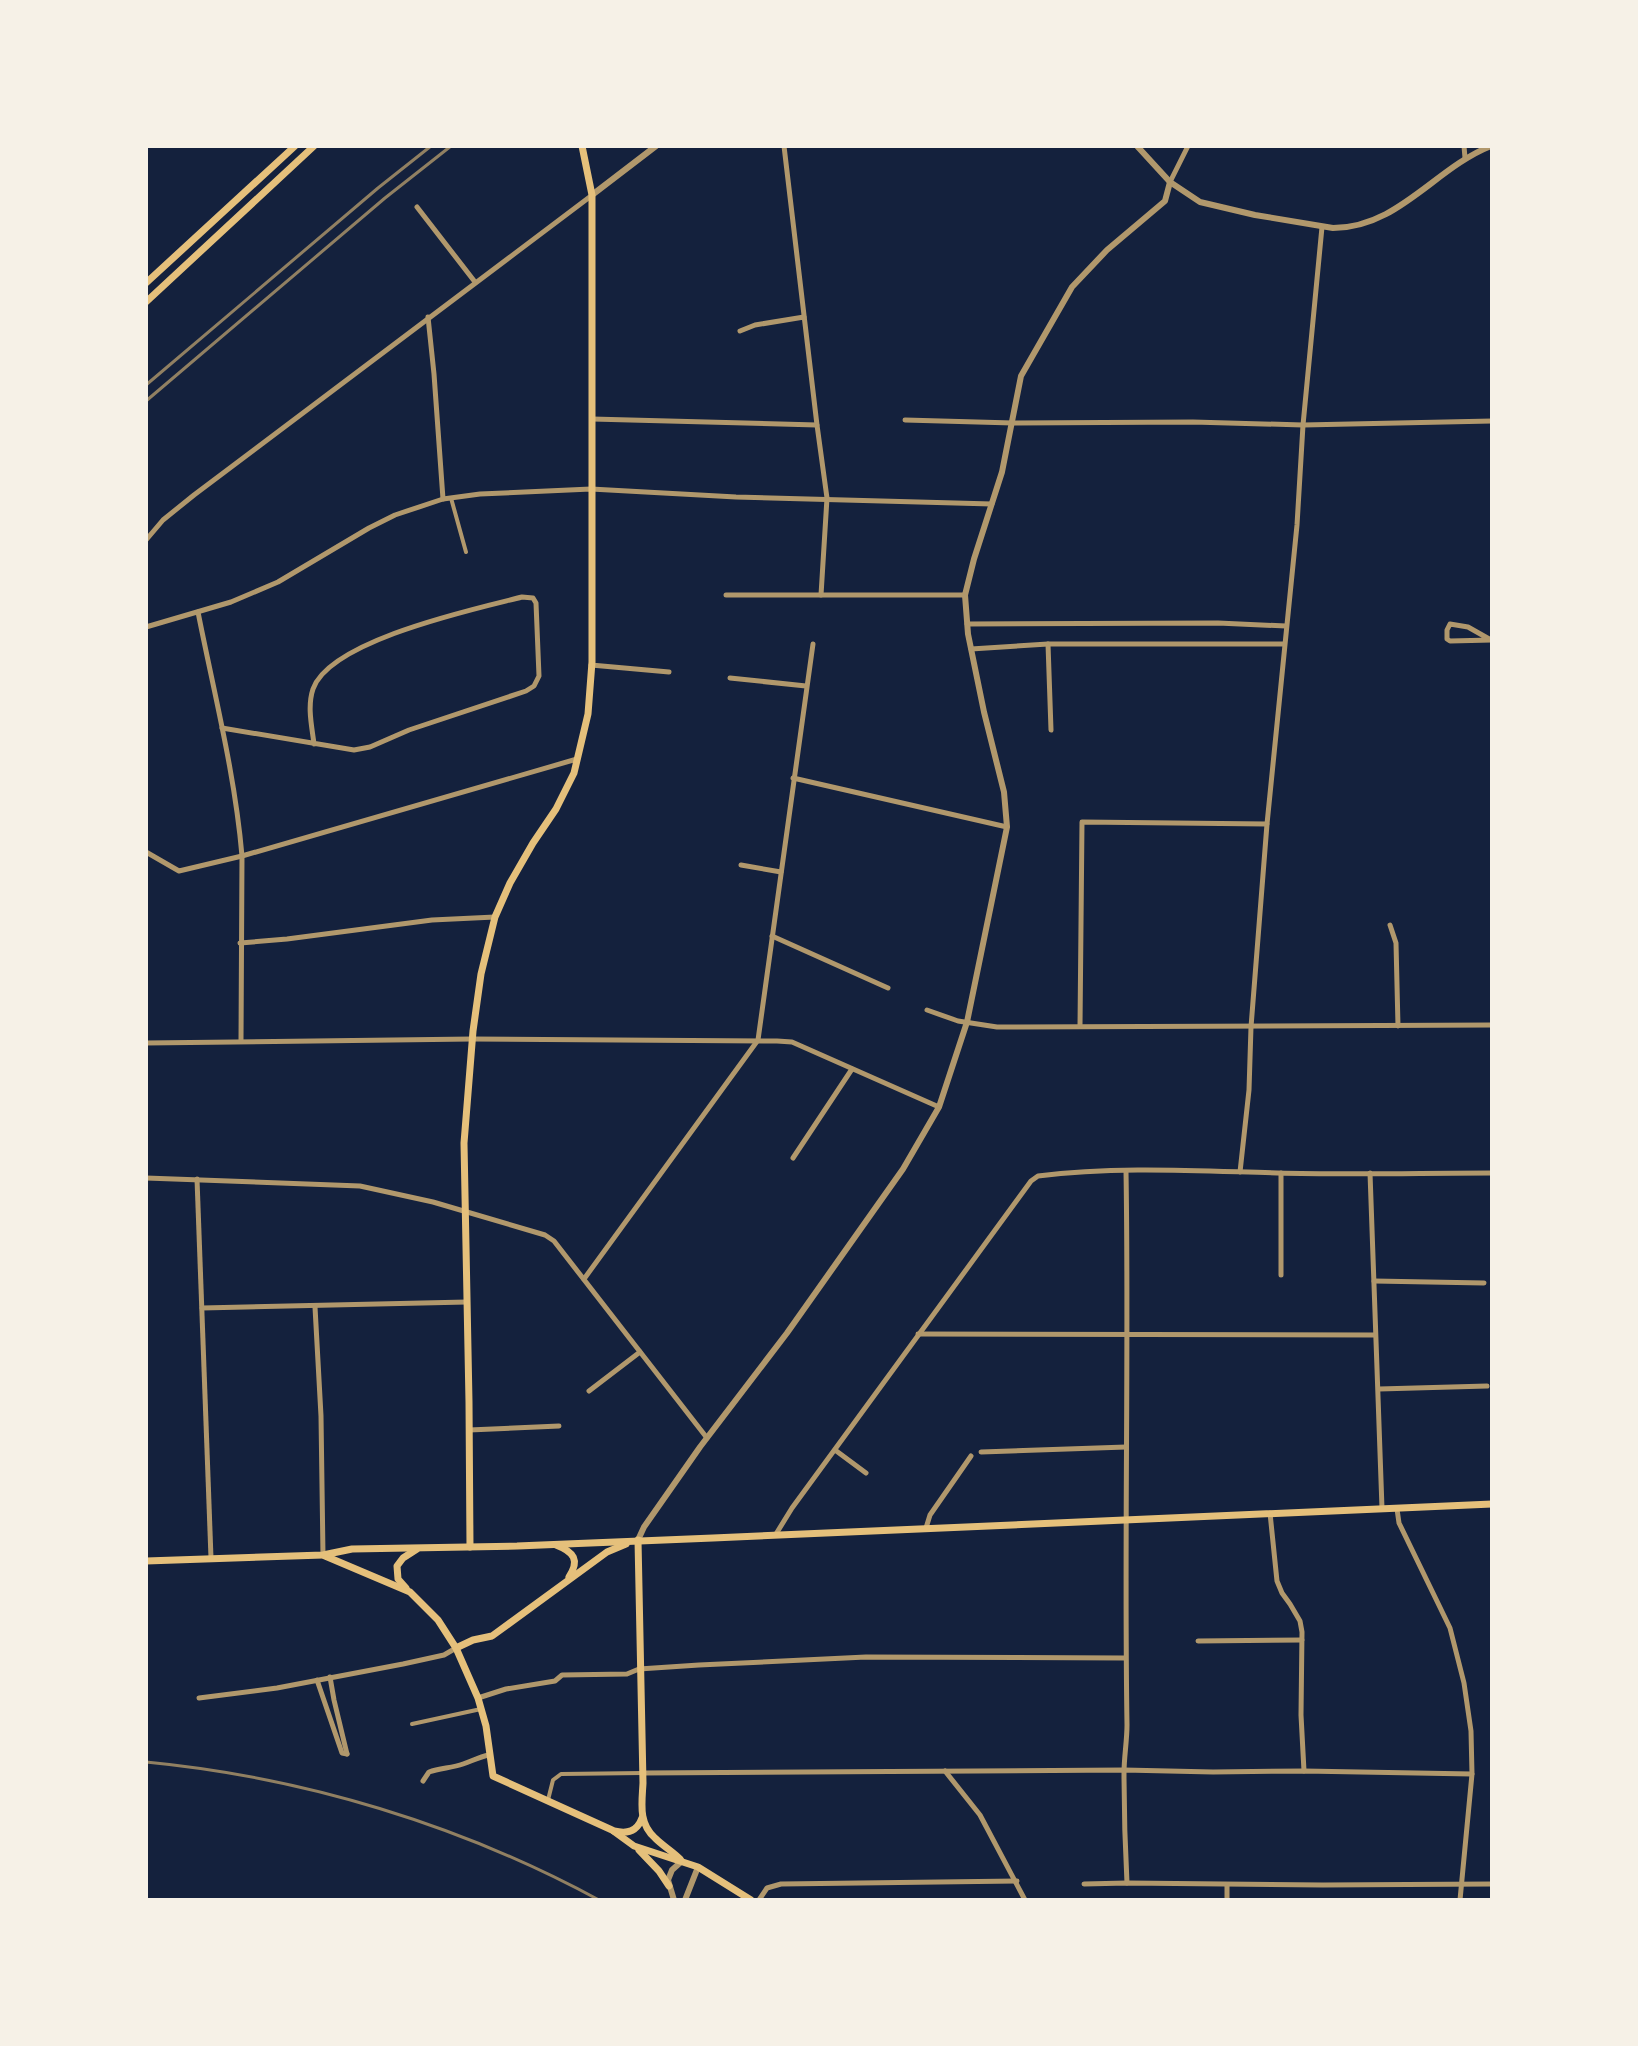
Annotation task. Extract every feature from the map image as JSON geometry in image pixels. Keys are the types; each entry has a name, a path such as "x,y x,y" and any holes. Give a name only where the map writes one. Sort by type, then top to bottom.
{"main road":[{"path":"146,283 295,146"},
{"path":"146,302 314,146"},
{"path":"470,1547 464,1143 472,1039 481,974 495,917 510,883 556,809 574,773 588,714 591,665 592,195 582,146"},
{"path":"146,1561 323,1555 352,1549 555,1544 1492,1504"},
{"path":"456,1648 492,1636 607,1552 638,1540"},
{"path":"612,1830 630,1832 639,1826 642,1818 638,1540"},
{"path":"555,1544 574,1557 575,1568 566,1582"},
{"path":"419,1548 397,1566 398,1579 438,1620 456,1648 478,1698 486,1726 493,1776 612,1830 649,1859 669,1886"},
{"path":"323,1555 410,1592"},
{"path":"642,1818 654,1838 682,1861"},
{"path":"634,1846 698,1867 751,1900"}],"street":[{"path":"784,146 827,498 821,595"},
{"path":"1137,146 1170,182 1184,193 1213,206 1322,227 1346,228 1383,216 1465,158 1491,146"},
{"path":"638,1540 707,1438 787,1333 904,1168 939,1107 967,1022 1007,827 1004,792 971,649 965,595 1002,472 1021,376 1072,287 1107,250 1165,201 1170,182 1188,146"},
{"path":"1464,146 1465,158"},
{"path":"146,540 163,520 651,148"},
{"path":"417,207 475,282"},
{"path":"1240,1172 1249,1090 1267,824 1297,525 1322,227"},
{"path":"428,317 443,499"},
{"path":"740,331 755,325 804,317"},
{"path":"591,419 817,425"},
{"path":"905,420 1303,425 1492,421"},
{"path":"146,627 231,602 278,582 369,528 443,499 509,492 591,489 736,497 992,504"},
{"path":"451,498 466,552"},
{"path":"726,595 965,595"},
{"path":"222,728 314,744 354,750 526,691 534,686 539,676 536,603 533,598 522,597 441,617 380,638 339,660 322,675 313,689 314,744"},
{"path":"198,612 240,834 241,1041"},
{"path":"967,624 1218,623 1286,626"},
{"path":"1450,624 1468,627 1491,640 1450,641 1447,630 1450,624"},
{"path":"584,1279 758,1040 813,644"},
{"path":"971,649 1048,644 1284,644"},
{"path":"1048,644 1051,730"},
{"path":"591,665 669,672"},
{"path":"730,678 806,686"},
{"path":"146,852 179,871 242,856 578,759"},
{"path":"793,778 1007,827"},
{"path":"1080,1026 1082,822 1267,824"},
{"path":"741,865 781,872"},
{"path":"240,943 432,920 495,917"},
{"path":"1390,925 1396,943 1398,1026"},
{"path":"772,936 888,988"},
{"path":"927,1010 997,1027 1492,1025"},
{"path":"146,1043 472,1039 792,1042 939,1107"},
{"path":"793,1158 852,1069"},
{"path":"1126,1171 1127,1729 1124,1770 1127,1883"},
{"path":"775,1535 1033,1179 1041,1175 1126,1171 1492,1173"},
{"path":"1281,1173 1281,1275"},
{"path":"1370,1173 1382,1508"},
{"path":"146,1178 360,1186 433,1202 545,1235 554,1241 707,1438"},
{"path":"197,1179 211,1558"},
{"path":"1374,1281 1484,1283"},
{"path":"202,1308 467,1302"},
{"path":"315,1307 321,1416 323,1555"},
{"path":"918,1334 1375,1335"},
{"path":"589,1391 640,1352"},
{"path":"1379,1389 1487,1386"},
{"path":"469,1430 559,1426"},
{"path":"981,1452 1126,1447"},
{"path":"835,1450 866,1473"},
{"path":"926,1528 930,1515 971,1456"},
{"path":"1397,1509 1399,1523 1450,1628 1464,1683 1471,1731 1472,1774 1460,1900"},
{"path":"1270,1513 1277,1581 1300,1621 1304,1771"},
{"path":"1198,1641 1302,1640"},
{"path":"199,1698 317,1680 444,1655 456,1648"},
{"path":"478,1698 506,1689 555,1681 562,1675 627,1674 639,1669 699,1665 866,1657 1125,1658"},
{"path":"317,1680 342,1753 347,1754 330,1677"},
{"path":"412,1724 481,1709"},
{"path":"423,1781 429,1772 489,1755"},
{"path":"548,1800 553,1780 561,1774 1124,1770 1472,1774"},
{"path":"945,1771 980,1815 1025,1900"},
{"path":"674,1900 669,1886 670,1874 682,1861"},
{"path":"685,1900 698,1867"},
{"path":"759,1900 767,1888 781,1884 1017,1881"},
{"path":"1084,1884 1492,1884"},
{"path":"1227,1885 1227,1900"}],"railway":[{"path":"146,385 431,146"},
{"path":"146,401 385,198 451,146"},
{"path":"146,1762 264,1779 380,1808 492,1849 599,1900"}]}
